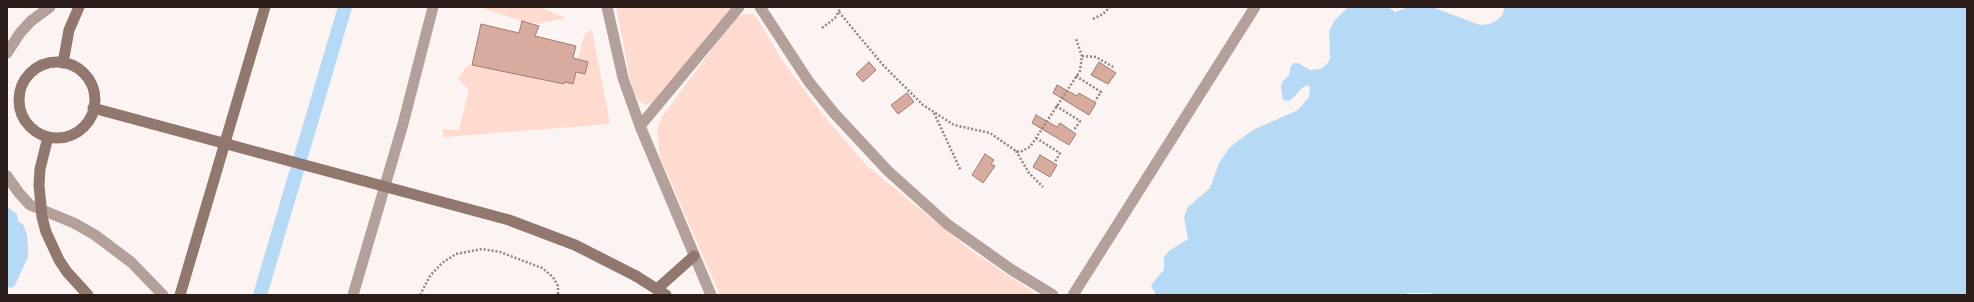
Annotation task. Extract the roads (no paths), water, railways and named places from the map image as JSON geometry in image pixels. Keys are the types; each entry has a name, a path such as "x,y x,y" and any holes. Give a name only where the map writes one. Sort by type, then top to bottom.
{"main road":[{"path":"63,63 69,30 79,7"},
{"path":"180,295 265,7"},
{"path":"54,63 63,63 71,65 85,75 93,91 93,108 86,124 76,132 65,137 48,137 33,130 27,124 20,109 20,93 26,78 38,67 54,63"},
{"path":"93,108 509,220 575,245 636,276 661,292 694,256"},
{"path":"48,137 40,169 39,185 42,217 46,232 59,260 67,272 88,295"}],"street":[{"path":"7,53 20,33 31,21 50,7"},
{"path":"353,295 403,124 433,7"},
{"path":"608,7 623,78 640,126 711,295"},
{"path":"640,126 739,7"},
{"path":"760,7 809,82 834,113 888,172 947,224 1005,265 1053,295"},
{"path":"1073,295 1255,7"},
{"path":"7,176 30,205 74,223 94,235 131,262 163,295"}],"water":[{"path":"1348,7 1388,7 1395,12 1408,7 1432,7 1480,25 1490,24 1497,20 1503,14 1504,7 1967,7 1967,295 1432,295 1430,293 1408,293 1403,295 1156,295 1151,286 1164,270 1164,257 1169,251 1188,239 1184,217 1188,207 1210,188 1219,163 1230,147 1253,130 1298,110 1309,97 1310,87 1307,85 1302,88 1293,98 1288,101 1283,100 1281,88 1282,82 1289,75 1291,66 1294,63 1298,63 1310,70 1321,69 1327,64 1330,59 1329,31 1335,20"},
{"path":"7,207 17,214 18,221 23,224 27,235 28,247 28,257 15,285 11,288 7,287"}],"waterway":[{"path":"260,295 345,7"}]}
